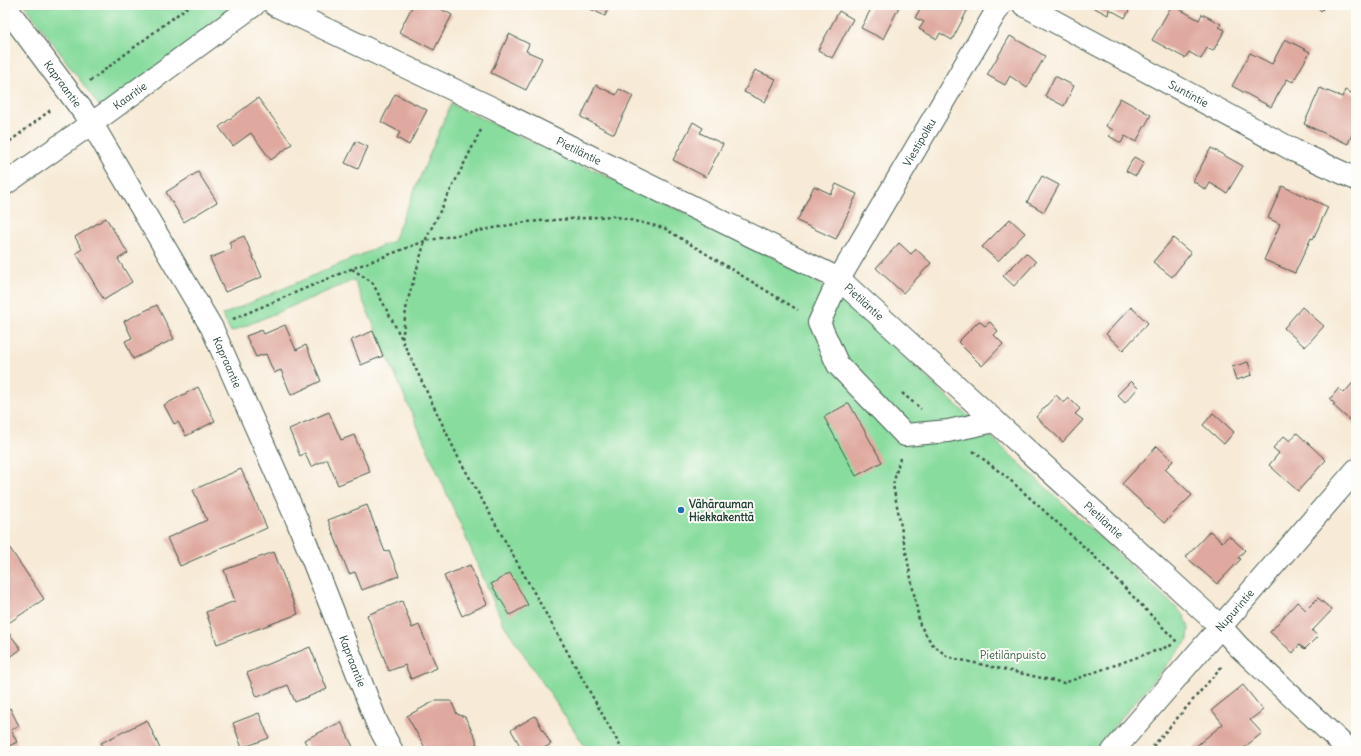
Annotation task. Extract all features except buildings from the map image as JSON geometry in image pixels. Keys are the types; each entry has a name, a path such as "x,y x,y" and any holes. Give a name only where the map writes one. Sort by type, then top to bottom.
{"street":[{"name":"Kaaritie","path":"5,184 254,5"},
{"name":"Pietiläntie","path":"275,5 492,108 839,279 1221,627 1238,646 1350,751"},
{"name":"Viestipolku","path":"819,323 839,279 1000,5"},
{"name":"Suntintie","path":"1024,5 1296,151 1356,179"},
{"name":"Kapraantie","path":"5,6 91,122 212,328 297,520 377,723 392,751"},
{"path":"819,323 838,365 905,435 948,431 995,421"},
{"name":"Nupurintie","path":"1113,751 1356,470"}],"path":[{"path":"5,145 190,5"},
{"path":"402,340 407,303 425,242 492,108"},
{"path":"212,328 351,269 425,242 526,222 614,216 664,228 819,323"},
{"path":"351,269 372,282 402,340 458,457 624,751"},
{"path":"896,389 1010,480 1093,555 1178,643 1064,683 948,657 932,644 920,625 902,538 893,485 905,435"},
{"path":"1194,658 1214,676"}],"green space":[{"path":"25,5 247,5 105,114"},
{"name":"Pietilänpuisto","path":"451,104 741,239 835,293 1184,615 1189,628 1188,640 1093,751 588,751 503,623 354,280 231,332 222,315 393,241"}],"place":[{"name":"Vähärauman Hiekkakenttä","path":"681,510"}]}
